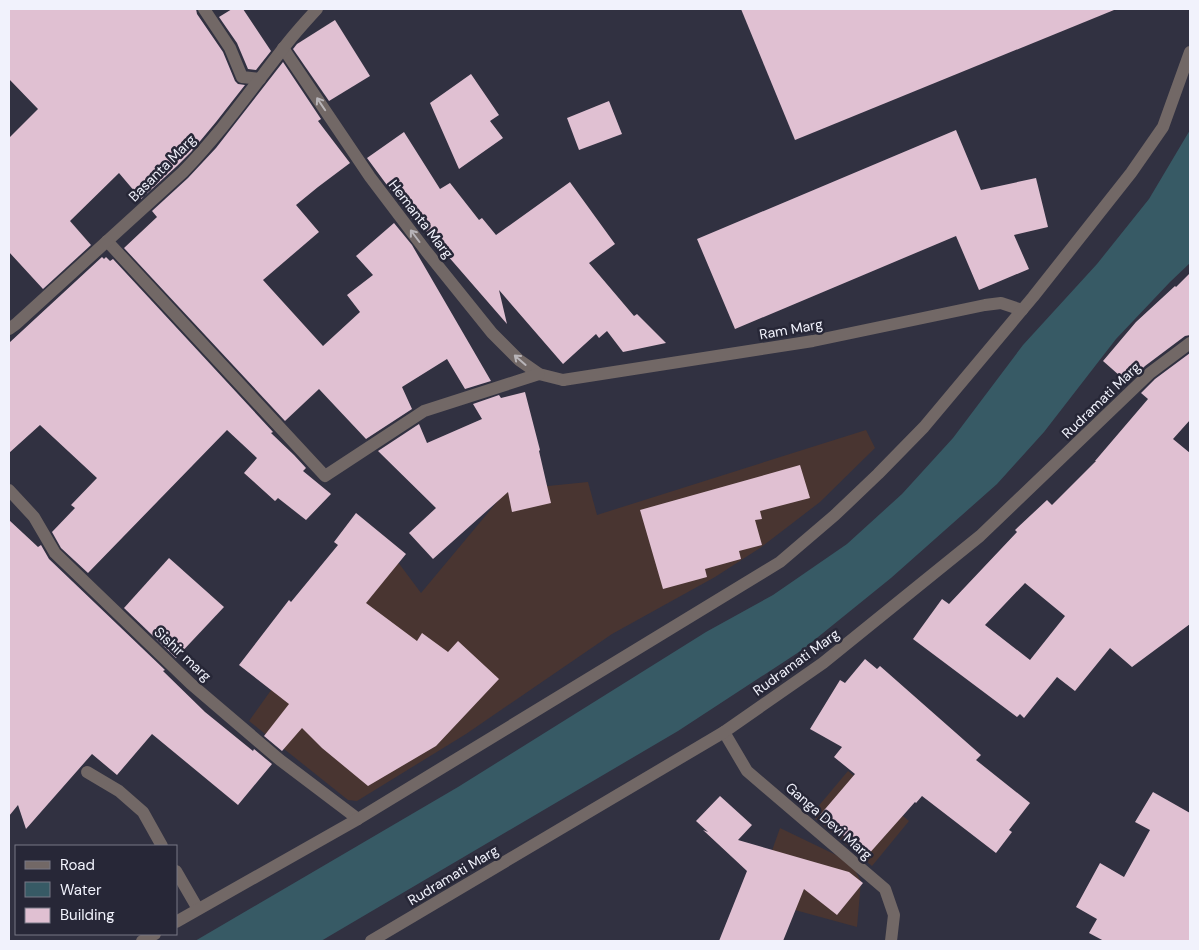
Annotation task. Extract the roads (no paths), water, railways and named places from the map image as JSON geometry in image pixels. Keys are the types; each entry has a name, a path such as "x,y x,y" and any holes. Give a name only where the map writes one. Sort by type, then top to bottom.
{"street":[{"path":"204,9 230,48 242,77 260,79"},
{"name":"Basanta Marg","path":"11,323 107,241 183,172 317,9"},
{"name":"Hemanta Marg","path":"283,48 370,177 492,333 519,360 538,374 563,380"},
{"path":"178,921 358,819 780,562 836,515 924,427 1109,202 1163,127 1190,52"},
{"path":"107,241 324,476 424,411 538,374"},
{"name":"Ram Marg","path":"563,380 813,341 985,305 1001,303 1022,310"},
{"name":"Rudramati Marg","path":"371,941 724,732 823,663 980,536 1150,373 1190,343"},
{"name":"Sishir marg","path":"9,490 34,517 55,553 191,684 280,760 358,819"},
{"name":"Ganga Devi Marg","path":"724,732 747,771 885,889 894,915 892,941"},
{"path":"87,772 119,791 143,812 161,845"},
{"path":"178,874 198,909"},
{"path":"142,941 153,935"}],"water":[{"path":"1190,130 1190,263 1116,339 1044,432 997,484 891,578 802,650 678,731 321,941 195,941 458,787 706,632 773,595 847,544 902,494 953,438 1023,345 1097,264 1149,199"}]}
